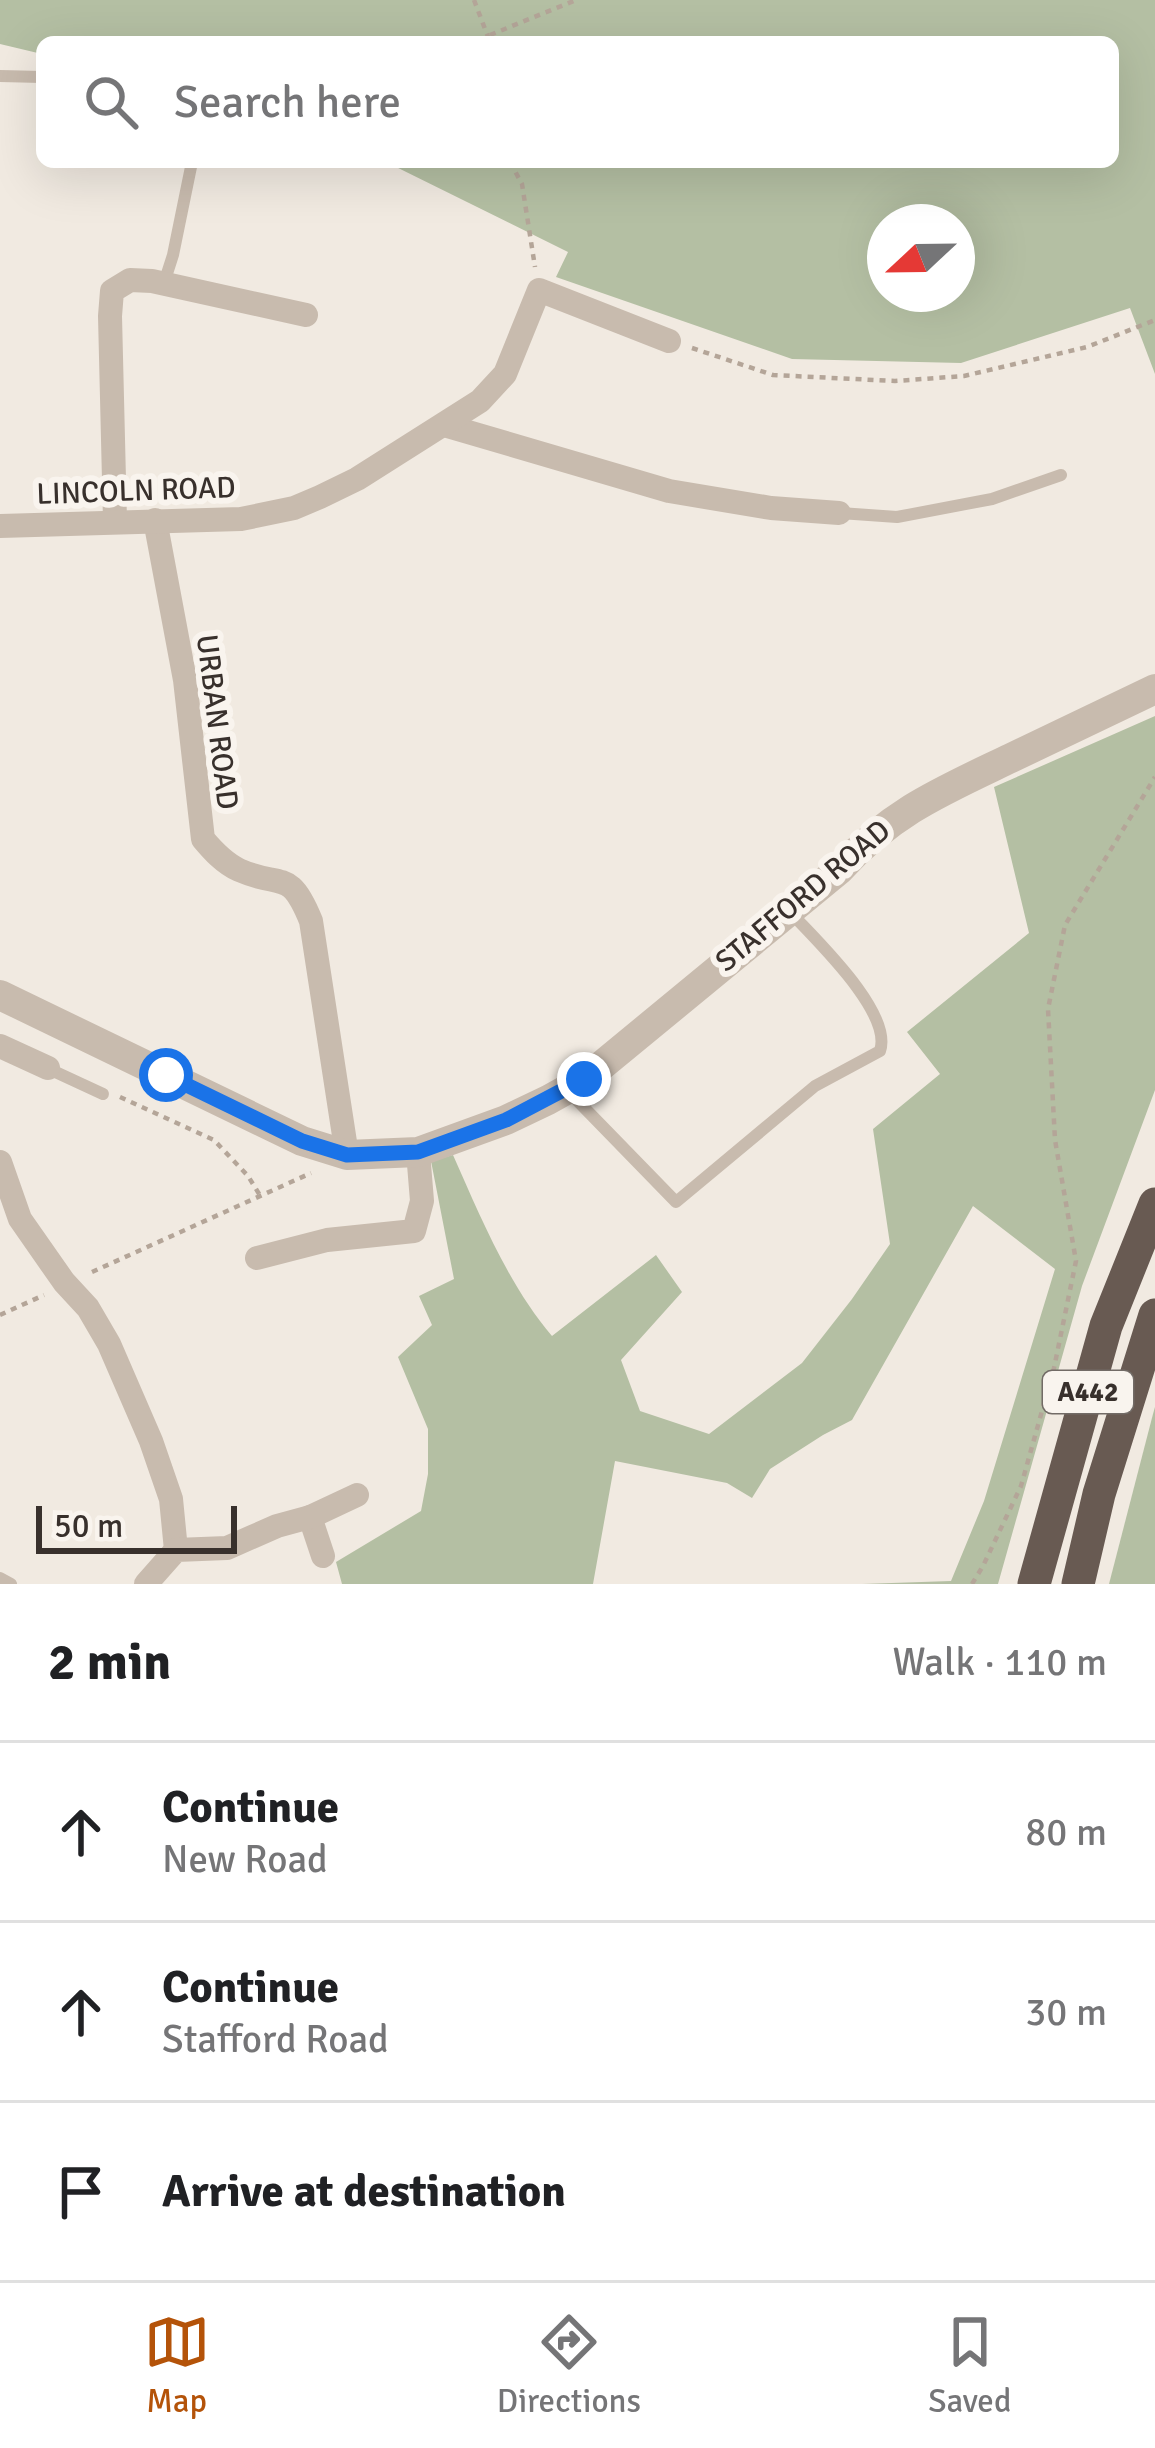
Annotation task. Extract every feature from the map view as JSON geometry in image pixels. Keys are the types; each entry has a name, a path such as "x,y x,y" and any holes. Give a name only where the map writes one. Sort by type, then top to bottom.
{"highway":[{"name":"A442","path":"1034,1584 1106,1326 1155,1204"},
{"name":"A442","path":"1078,1584 1099,1494 1155,1315"}],"street":[{"path":"115,521 112,290 130,280 164,283 306,315"},
{"path":"539,290 669,341"},
{"name":"LINCOLN ROAD","path":"0,526 241,519 294,508 357,479 480,401 505,374 539,290"},
{"path":"444,425 669,490 772,508 838,513"},
{"path":"808,538 811,511"},
{"name":"URBAN ROAD","path":"155,520 185,680 203,839 241,871 289,882 301,896 310,921 347,1155"},
{"name":"STAFFORD ROAD","path":"347,1155 418,1152 506,1120 584,1079 901,814 1155,689"},
{"path":"0,995 302,1141 347,1155"},
{"path":"0,1046 48,1068"},
{"path":"257,1258 327,1240 414,1231 422,1201 418,1152"},
{"path":"0,1162 20,1219 109,1343 171,1499 176,1550"},
{"path":"146,1584 176,1550 227,1548 357,1495"},
{"path":"310,1517 323,1556"}],"lane":[{"path":"0,76 36,77"},
{"path":"164,283 191,168"},
{"path":"838,513 897,517 992,499 1061,475"},
{"path":"566,1089 676,1202 815,1086 880,1051 882,1036 860,992 789,911"},
{"path":"48,1068 103,1094"},
{"path":"0,1577 11,1584"}],"path":[{"path":"474,0 489,36"},
{"path":"495,36 576,0"},
{"path":"513,168 522,184 539,290"},
{"path":"669,341 773,375 896,381 964,376 1026,362 1087,347 1155,320"},
{"path":"972,1584 1022,1486 1076,1261 1055,1140 1048,1009 1065,925 1155,777"},
{"path":"103,1094 114,1094 214,1140 248,1176 261,1198"},
{"path":"0,1315 298,1179"}],"green space":[{"path":"0,0 1155,0 1155,374 1130,308 961,363 792,359 556,277 568,252 398,168 1119,168 1119,36 36,36 36,53 0,44"},
{"path":"1155,716 1155,1090 1082,1286 998,1584 862,1584 951,1581 984,1501 1055,1269 973,1206 852,1420 770,1469 752,1498 727,1483 615,1461 593,1584 342,1584 336,1562 421,1511 428,1474 428,1429 398,1357 432,1325 419,1296 454,1279 431,1161 453,1155 509,1272 552,1336 656,1255 682,1292 621,1360 640,1411 709,1434 802,1363 890,1244 873,1129 940,1074 907,1032 1029,933 994,787"},
{"path":"1155,1407 1155,1584 1109,1584 1153,1414"}],"route":[{"path":"166,1075 302,1141 347,1155 418,1152 506,1120 584,1079"}]}
